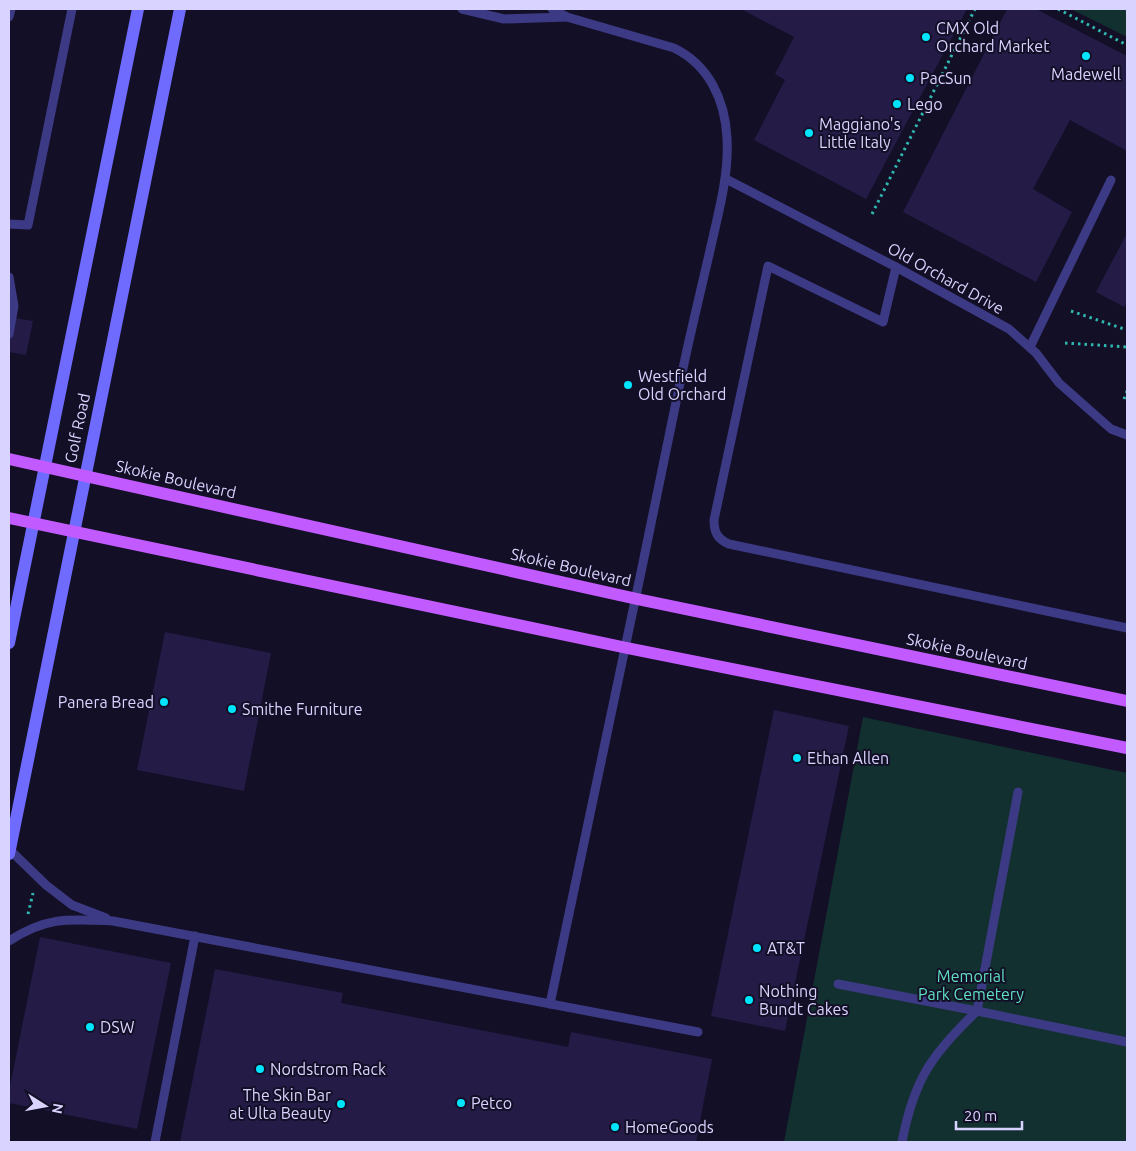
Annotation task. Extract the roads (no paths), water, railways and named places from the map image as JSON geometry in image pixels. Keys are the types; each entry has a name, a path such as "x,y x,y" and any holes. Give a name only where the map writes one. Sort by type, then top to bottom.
{"main road":[{"name":"Golf Road","path":"9,643 138,9"},
{"name":"Golf Road","path":"9,852 72,532 180,9"},
{"name":"Skokie Boulevard","path":"9,459 637,599 1127,701"},
{"path":"9,518 627,648 1127,748"}],"lane":[{"path":"9,18 10,9"},
{"path":"9,224 28,225 72,9"},
{"path":"462,9 504,19 567,17"},
{"path":"550,1004 627,648 688,346 726,179 727,138 724,110 716,88 704,70 688,55 674,48 567,17 552,9"},
{"name":"Old Orchard Drive","path":"726,179 896,267 1008,329 1030,347 1059,383 1111,429 1127,435"},
{"path":"1030,347 1112,180"},
{"path":"896,267 883,322 768,266 714,520 714,529 717,536 729,544 1127,628"},
{"path":"9,277 14,306 9,334"},
{"path":"902,1142 912,1102 932,1058 946,1041 977,1011 1018,792"},
{"path":"9,852 72,905 113,921"},
{"path":"9,941 44,923 64,919 113,921 698,1032"},
{"path":"155,1142 195,936"},
{"path":"838,984 1127,1042"}],"place":[{"name":"CMX Old Orchard Market","path":"926,37"},
{"name":"Madewell","path":"1086,56"},
{"name":"PacSun","path":"910,78"},
{"name":"Lego","path":"897,104"},
{"name":"Maggiano's Little Italy","path":"809,133"},
{"name":"Westfield Old Orchard","path":"628,385"},
{"name":"Panera Bread","path":"164,702"},
{"name":"Smithe Furniture","path":"232,709"},
{"name":"Ethan Allen","path":"797,758"},
{"name":"AT&T","path":"757,948"},
{"name":"Nothing Bundt Cakes","path":"749,1000"},
{"name":"DSW","path":"90,1027"},
{"name":"Nordstrom Rack","path":"260,1069"},
{"name":"Petco","path":"461,1103"},
{"name":"The Skin Bar at Ulta Beauty","path":"341,1104"},
{"name":"HomeGoods","path":"615,1127"}],"park label":[{"name":"Memorial Park Cemetery","path":"971,985"}]}
